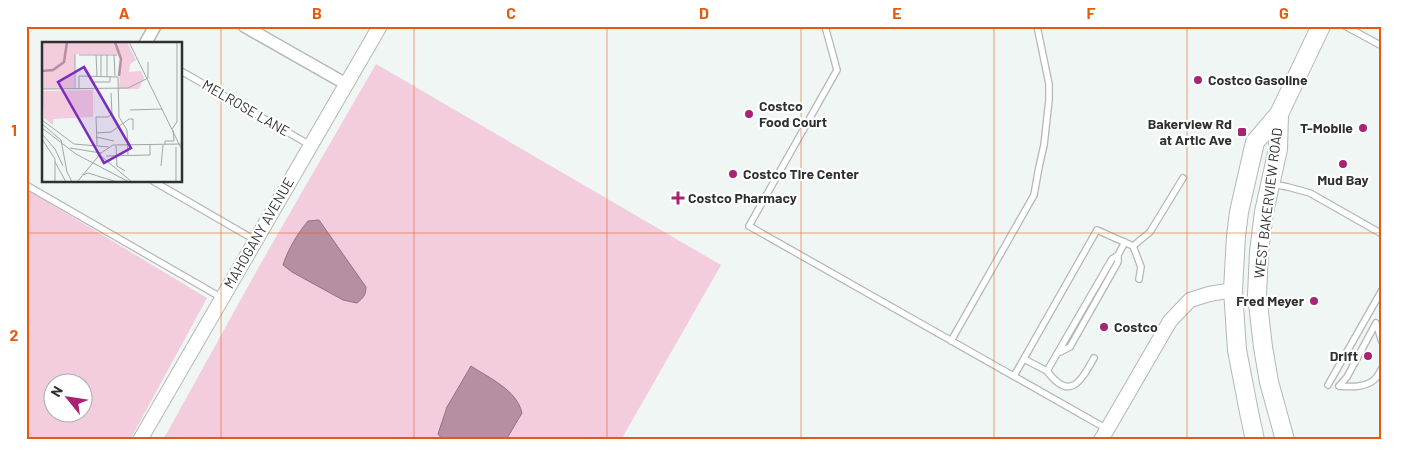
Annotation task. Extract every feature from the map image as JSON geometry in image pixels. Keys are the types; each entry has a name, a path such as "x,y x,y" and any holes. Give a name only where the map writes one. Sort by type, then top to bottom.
{"main road":[{"name":"WEST BAKERVIEW ROAD","path":"1255,440 1238,350 1233,290 1238,220 1256,142 1279,114 1321,26"},
{"name":"WEST BAKERVIEW ROAD","path":"1279,114 1278,149 1270,183 1259,252 1257,295 1269,382 1285,440"}],"street":[{"path":"146,42 155,26"},
{"name":"MAHOGANY AVENUE","path":"140,440 380,26"},
{"path":"250,28 346,84"},
{"path":"1104,434 1170,321 1190,300 1209,294 1233,290"}],"lane":[{"path":"824,26 838,70 749,226 1014,376 1104,434"},
{"path":"951,341 1034,195 1038,167 1044,145 1049,100 1048,84 1037,26"},
{"path":"1345,26 1382,46"},
{"name":"MELROSE LANE","path":"182,72 310,145"},
{"path":"1133,246 1150,232 1183,178"},
{"path":"155,182 255,240"},
{"path":"1270,183 1310,193 1382,234"},
{"path":"26,185 222,298"},
{"path":"1014,376 1097,230 1133,246 1141,267 1139,279"},
{"path":"1046,371 1112,259 1118,255 1125,242"},
{"path":"1328,385 1382,290"},
{"path":"1382,342 1376,324 1347,377 1338,386 1368,384 1376,379 1382,368"},
{"path":"1024,359 1046,371 1058,384 1066,387 1074,385 1082,379 1094,358"}],"shaded area":[{"path":"376,64 721,265 621,440 163,440 261,263"},
{"path":"26,189 207,298 130,440 26,440"},
{"path":"319,220 366,287 364,296 357,303 343,300 292,272 283,265 294,242 308,221"},
{"path":"471,366 501,385 519,405 522,413 506,440 443,440 438,434 447,407"}],"place":[{"name":"Costco Gasoline","path":"1198,80"},
{"name":"Costco Food Court","path":"749,114"},
{"name":"T-Mobile","path":"1363,128"},
{"name":"Bakerview Rd at Artic Ave","path":"1242,132"},
{"name":"Mud Bay","path":"1343,164"},
{"name":"Costco Tire Center","path":"733,174"},
{"name":"Costco Pharmacy","path":"678,198"},
{"name":"Fred Meyer","path":"1314,301"},
{"name":"Costco","path":"1104,327"},
{"name":"Drift","path":"1368,356"}]}
